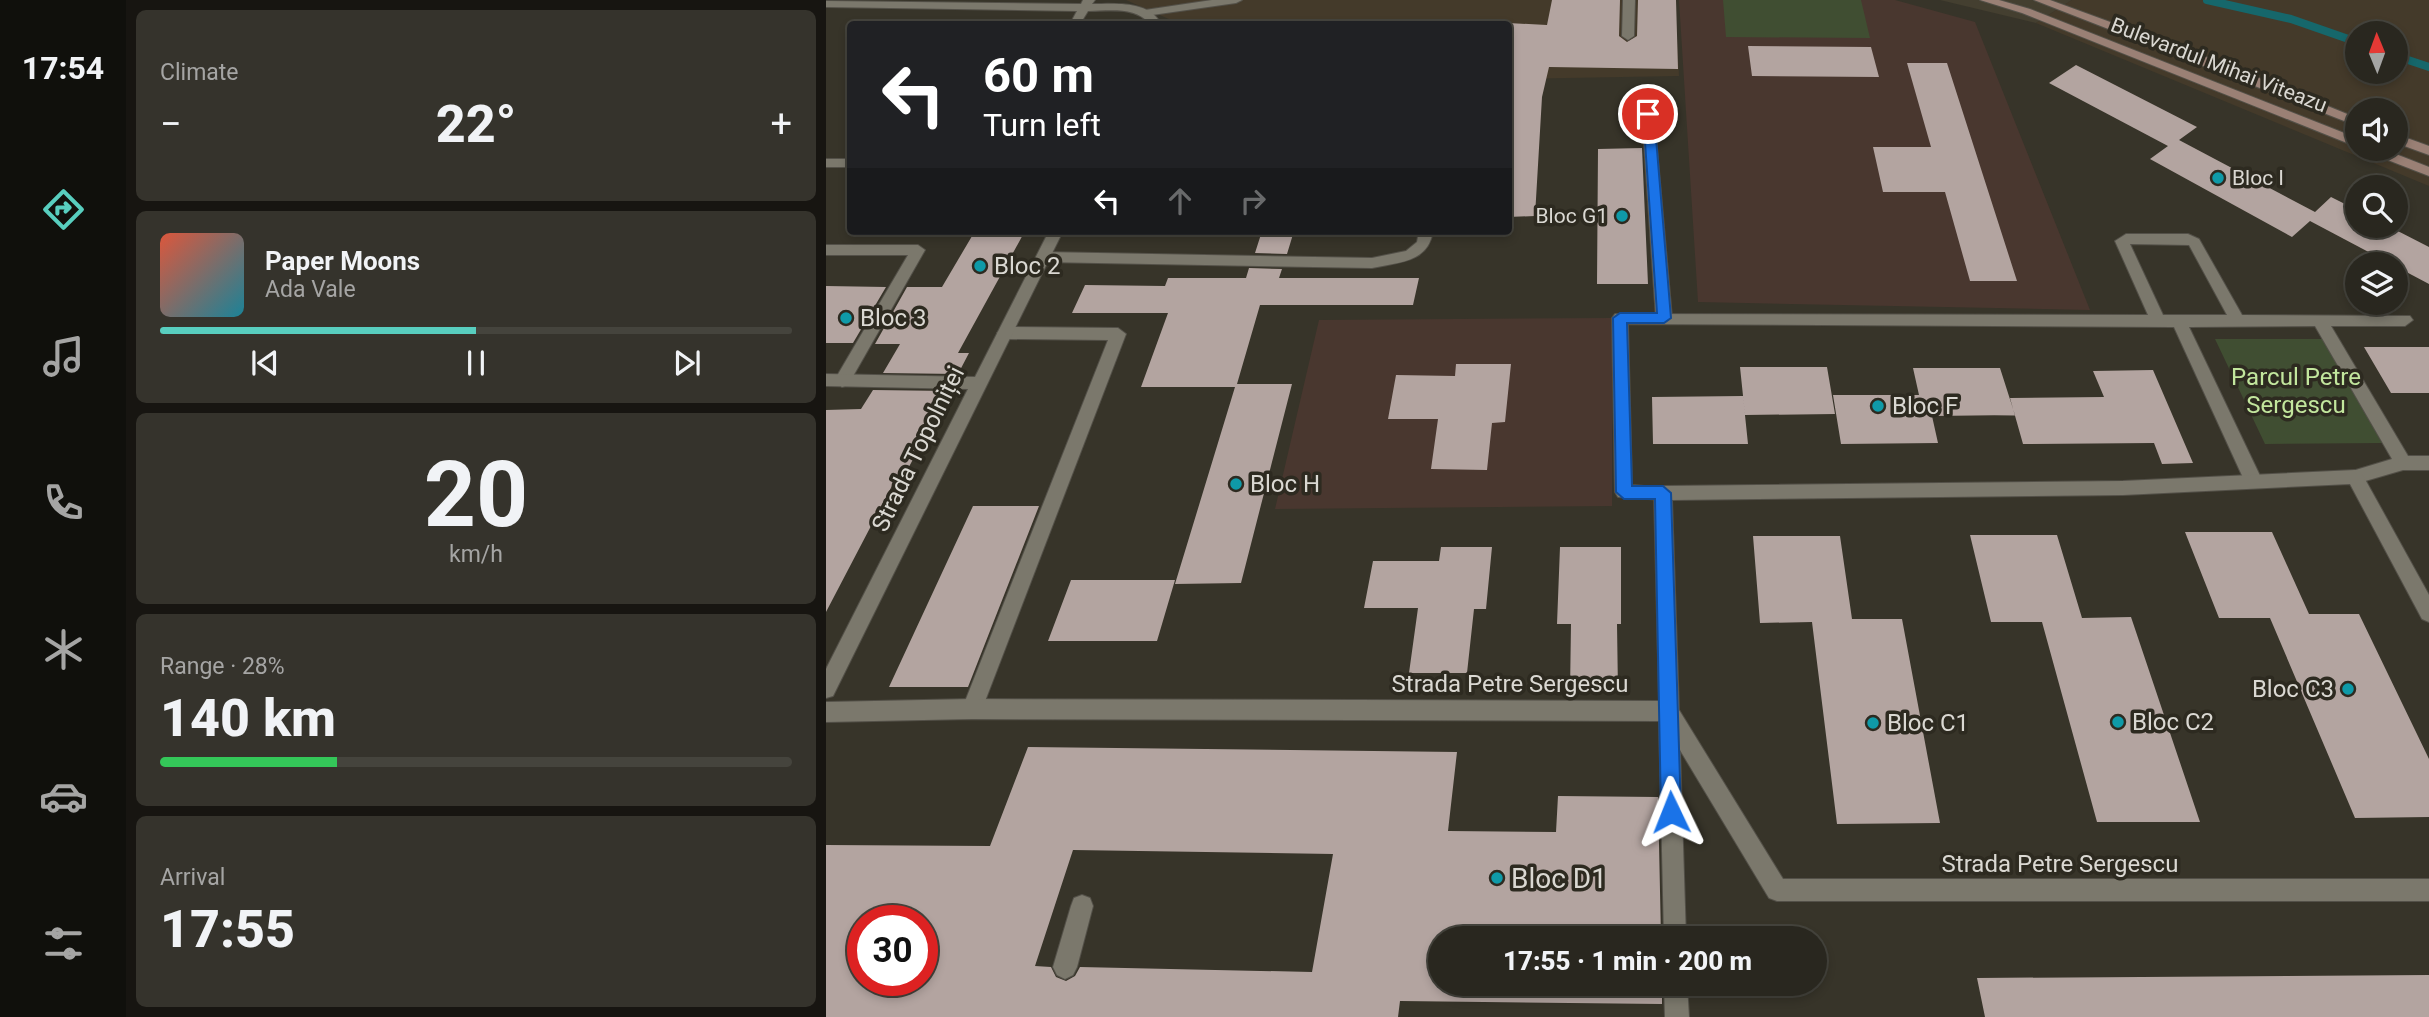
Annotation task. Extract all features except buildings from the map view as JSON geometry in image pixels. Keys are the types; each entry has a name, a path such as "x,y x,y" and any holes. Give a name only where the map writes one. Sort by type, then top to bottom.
{"main road":[{"name":"Bulevardul Mihai Viteazu","path":"1986,0 2026,11 2345,137"},
{"name":"Bulevardul Mihai Viteazu","path":"2040,0 2221,67 2345,117"},
{"path":"2408,143 2429,151"},
{"path":"2400,161 2429,173"}],"street":[{"path":"1145,13 1236,0"},
{"path":"1628,36 1629,0"},
{"path":"833,3 1088,3 1130,8 1145,13 1154,21"},
{"path":"1077,21 1088,3"},
{"path":"1648,114 1664,318"},
{"path":"826,163 847,163"},
{"name":"Strada Topolniței","path":"826,689 1054,235"},
{"path":"1043,257 1373,263 1410,256 1424,244 1425,235"},
{"path":"2158,321 2122,241 2126,239 2188,239 2194,242 2238,321"},
{"path":"826,250 918,250 834,381"},
{"path":"2405,320 1620,318 1624,492 2123,488 2355,477 2403,463 2429,463"},
{"path":"2179,321 2254,482"},
{"path":"2320,321 2403,463"},
{"path":"972,709 1118,334 1005,333"},
{"path":"834,381 978,383"},
{"path":"2355,477 2429,613"},
{"path":"1663,493 1675,926"},
{"name":"Strada Petre Sergescu","path":"826,712 972,709 1668,711 1777,890 2429,890"},
{"path":"1065,967 1082,906"},
{"path":"1676,996 1677,1017"}],"shaded area":[{"path":"1126,0 1675,0 1679,76 1512,79 1512,21 1173,21"},
{"path":"1679,0 1895,0 1975,22 2090,310 1698,302"},
{"path":"1940,0 2072,0 2036,23"},
{"path":"2072,0 2429,0 2429,186 2408,175 2369,161 2408,161 2408,98 2345,98 2345,151 2036,23"},
{"path":"1612,318 1612,506 1275,509 1319,320"}],"green space":[{"path":"1723,0 1861,0 1870,38 1726,37"},
{"name":"Parcul Petre Sergescu","path":"2215,339 2324,339 2382,443 2265,444"}],"waterway":[{"path":"2207,0 2291,19 2345,38"},
{"path":"2408,60 2429,67"}],"place":[{"name":"Bloc I","path":"2218,178"},
{"name":"Bloc G1","path":"1622,216"},
{"name":"Bloc 2","path":"980,266"},
{"name":"Bloc 3","path":"846,318"},
{"name":"Bloc F","path":"1878,406"},
{"name":"Bloc H","path":"1236,484"},
{"name":"Bloc C3","path":"2348,689"},
{"name":"Bloc C2","path":"2118,722"},
{"name":"Bloc C1","path":"1873,723"},
{"name":"Bloc D1","path":"1497,878"}],"route":[{"path":"1648,114 1664,318 1620,318 1624,492 1663,493 1671,812"}]}
